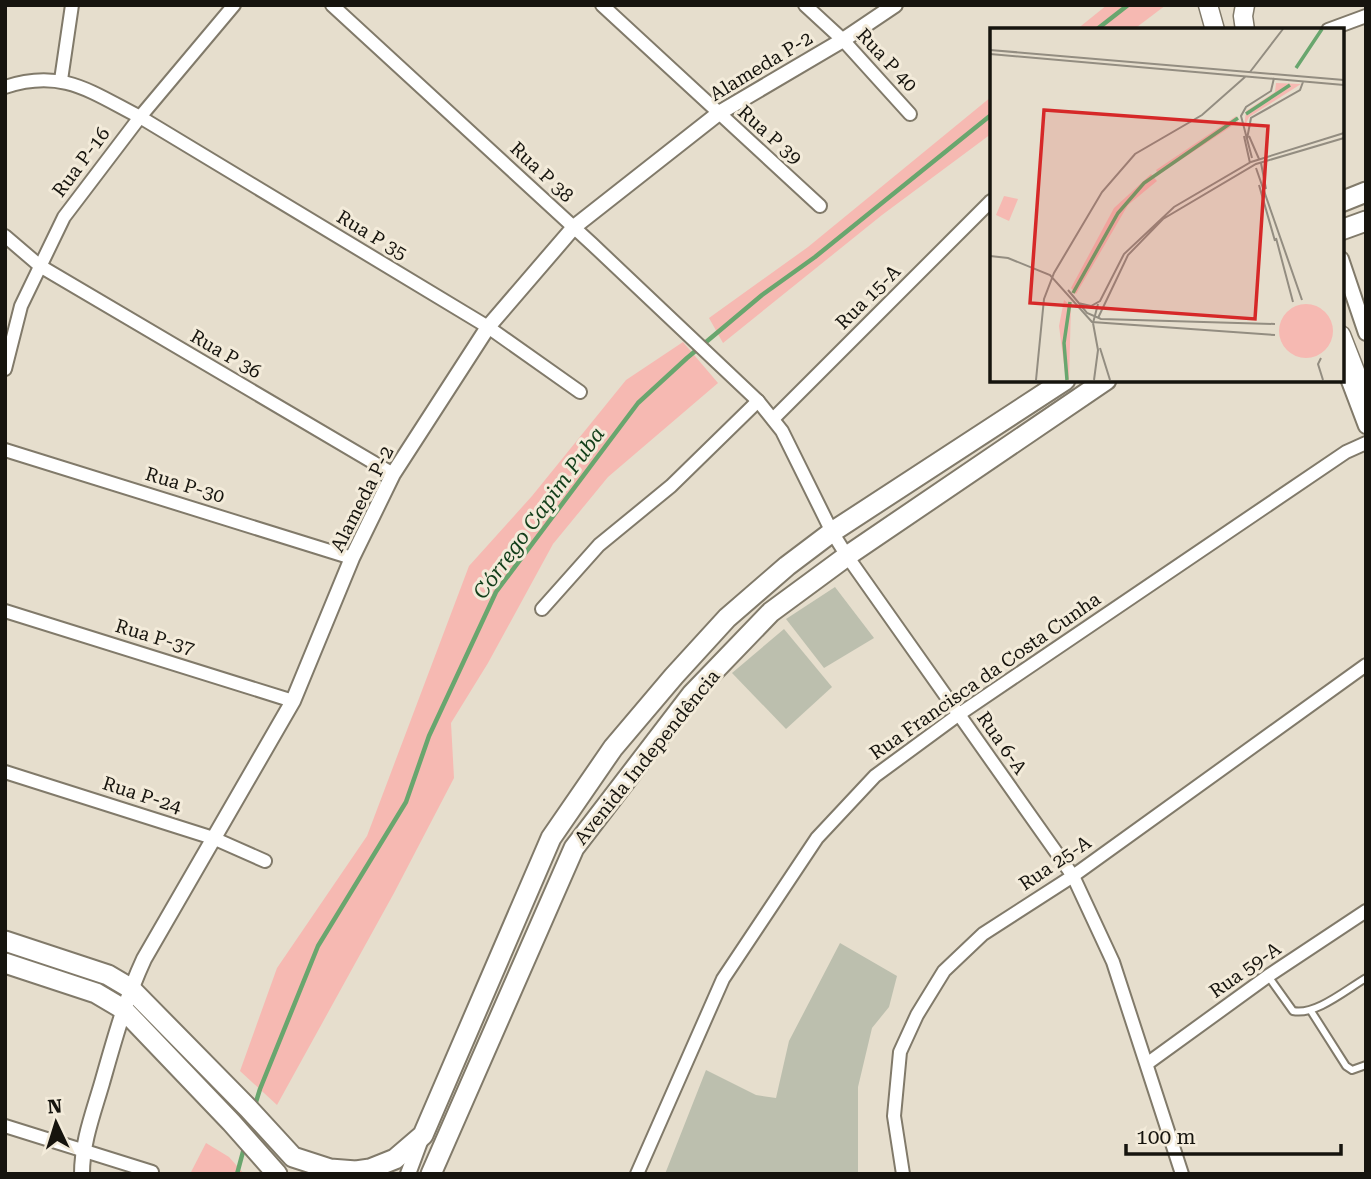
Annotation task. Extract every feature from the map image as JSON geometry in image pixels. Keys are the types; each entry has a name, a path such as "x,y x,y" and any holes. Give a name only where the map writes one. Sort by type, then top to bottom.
{"main road":[{"path":"1208,5 1214,28"},
{"path":"1245,5 1245,28"},
{"path":"1343,201 1366,192"},
{"path":"1343,234 1366,221"},
{"path":"1343,340 1366,399"},
{"name":"Avenida Independência","path":"423,1135 551,838 613,748 727,618 787,566 832,532 1062,382"},
{"name":"Avenida Independência","path":"431,1174 574,848 692,694 771,612 847,556 1103,382"},
{"path":"1013,415 1027,433"},
{"path":"551,838 574,848"},
{"path":"5,941 108,975 130,988 309,1174"},
{"path":"5,963 96,993 123,1009 273,1169"},
{"path":"288,1152 338,1170 370,1169 395,1159 423,1135"}],"street":[{"path":"5,87 27,80 61,80 72,5"},
{"name":"Rua P-16","path":"5,369 21,306 64,217 139,117 234,5"},
{"name":"Rua P 38","path":"332,5 724,369"},
{"name":"Rua P 39","path":"603,5 821,206"},
{"name":"Rua P 40","path":"805,5 842,40 910,114"},
{"name":"Alameda P-2","path":"82,1174 82,1150 130,988 293,701 352,558 393,474 488,327 574,227 719,114 895,5"},
{"path":"1333,28 1366,16"},
{"name":"Rua P 35","path":"61,80 139,117 488,327 580,392"},
{"name":"Rua 15-A","path":"773,419 990,202"},
{"name":"Rua P 36","path":"5,236 40,266 393,474"},
{"path":"1343,265 1366,333"},
{"path":"1343,365 1366,426"},
{"name":"Rua 6-A","path":"724,369 758,401 782,431 832,532 847,556 1073,876 1113,962 1182,1174"},
{"path":"542,609 599,545 671,486 758,401"},
{"name":"Rua Francisca da Costa Cunha","path":"637,1174 723,979 817,838 875,776 958,715 1335,460 1366,443"},
{"name":"Rua P-30","path":"5,450 352,558"},
{"name":"Rua P-37","path":"5,611 293,701"},
{"name":"Rua 25-A","path":"903,1174 894,1116 900,1052 917,1015 944,971 983,934 1073,876 1366,665"},
{"name":"Rua P-24","path":"5,772 214,838 265,861"},
{"name":"Rua 59-A","path":"1148,1063 1268,976 1366,911"},
{"path":"5,1126 152,1172"},
{"name":"Avenida Independência","path":"408,1174 423,1135"}],"lane":[{"path":"1268,976 1293,1010 1301,1012 1311,1011 1366,978"},
{"path":"1311,1011 1346,1066 1352,1070 1366,1065"}],"shaded area":[{"path":"1107,5 1166,5 1136,28 1078,28"},
{"path":"990,98 990,135 882,215 723,343 709,318 808,247"},
{"path":"683,342 718,383 608,477 553,544 488,663 451,723 454,778 277,1105 240,1071 277,968 367,836 469,566 532,496 626,380"},
{"path":"206,1143 229,1157 244,1174 190,1174"}],"building":[{"path":"835,587 874,638 824,668 786,619"},
{"path":"784,629 832,687 786,729 732,673"},
{"path":"840,943 897,976 889,1007 872,1028 858,1087 858,1174 665,1174 706,1070 756,1095 776,1098 789,1041"}],"waterway":[{"name":"Córrego Capim Puba","path":"1099,28 1128,5"},
{"name":"Córrego Capim Puba","path":"255,1105 318,946 406,802 429,736 496,592 638,403 762,295 815,257 990,116"},
{"name":"Córrego Capim Puba","path":"237,1174 244,1148"}]}
